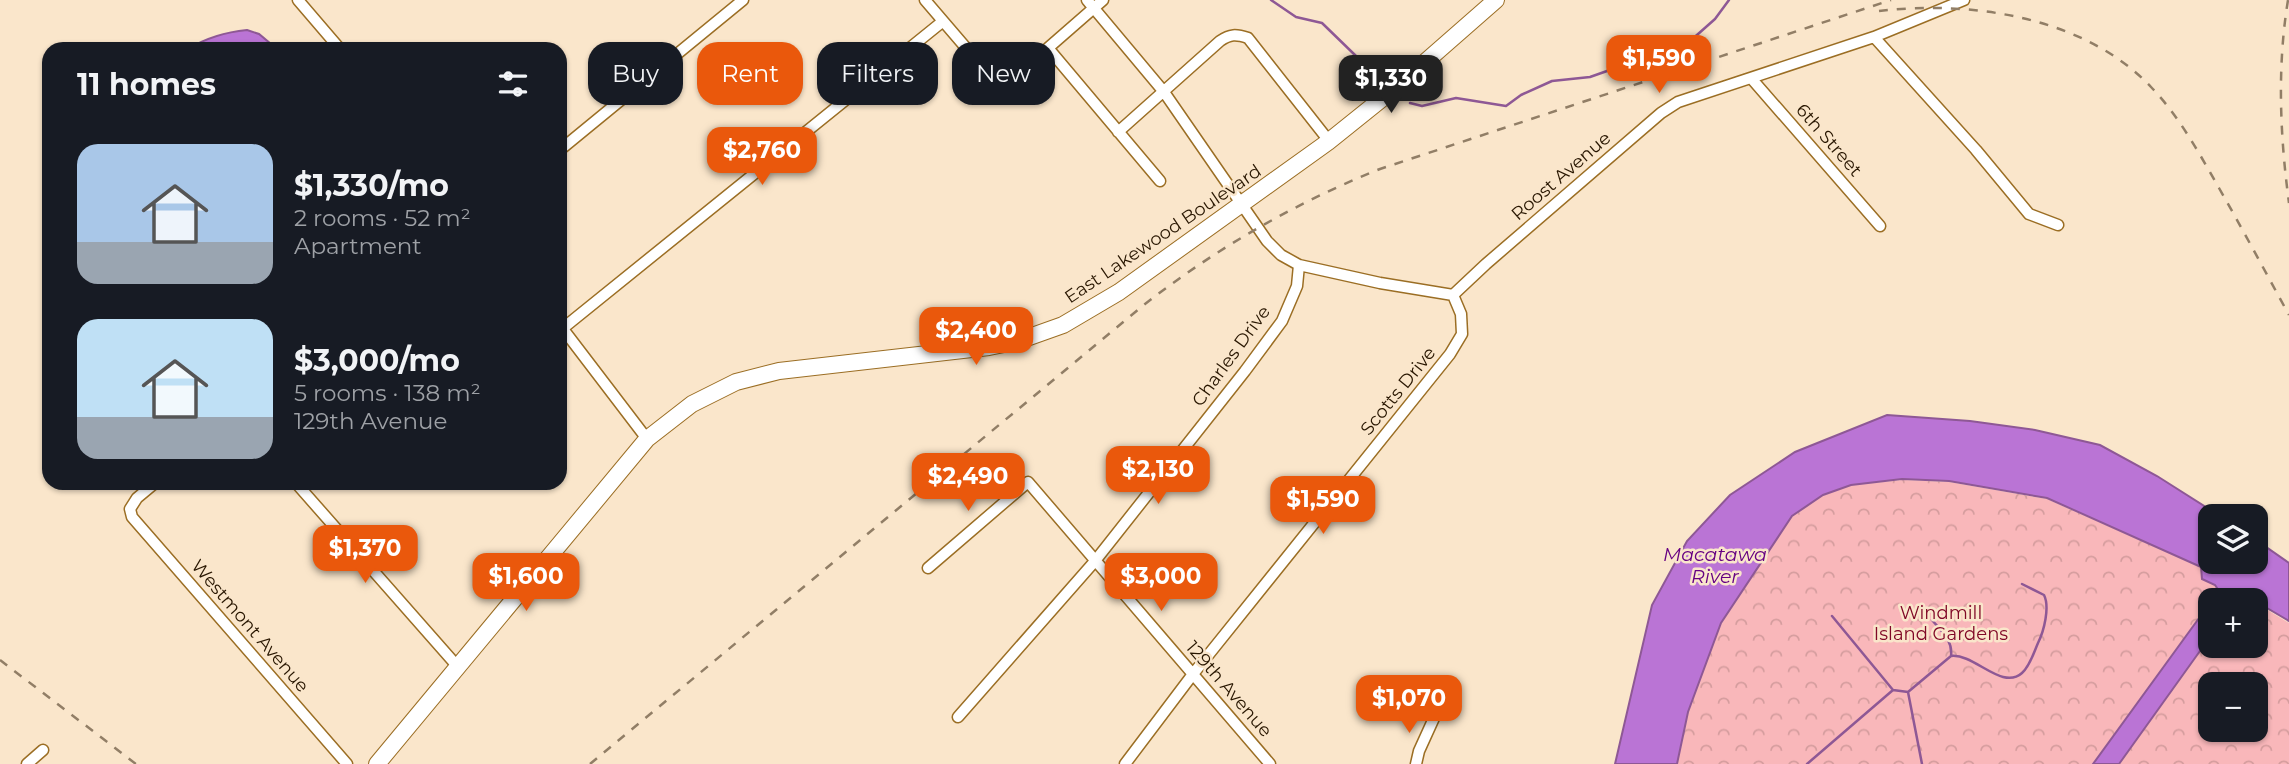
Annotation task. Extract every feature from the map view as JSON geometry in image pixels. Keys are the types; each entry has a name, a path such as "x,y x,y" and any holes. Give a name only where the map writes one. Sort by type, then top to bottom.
{"main road":[{"name":"East Lakewood Boulevard","path":"377,764 647,439 692,404 736,382 779,370 989,348 1044,333 1090,311 1243,205 1329,141 1399,85 1496,0"}],"street":[{"path":"567,144 743,0"},
{"path":"925,0 960,42"},
{"name":"Roost Avenue","path":"1453,295 1661,113 1678,102 1874,37 1964,0"},
{"path":"303,2 334,42"},
{"path":"1160,181 1048,48 1095,3 1164,92 1267,241 1281,255 1299,265 1380,283 1453,295"},
{"path":"567,322 942,22"},
{"path":"1118,132 1220,41 1237,34 1248,38 1329,141"},
{"path":"1874,37 1976,150 2029,214 2058,225"},
{"name":"6th Street","path":"1751,78 1880,226"},
{"name":"Charles Drive","path":"958,717 1095,561 1282,321 1297,286 1299,265"},
{"name":"Scotts Drive","path":"1125,764 1193,674 1450,354 1462,334 1461,314 1453,295"},
{"path":"567,335 647,439"},
{"name":"129th Avenue","path":"928,568 1028,482 1270,764"},
{"name":"Westmont Avenue","path":"147,490 137,498 131,509 132,517 347,764"},
{"path":"302,490 458,667"},
{"path":"1416,764 1434,718"},
{"path":"27,764 43,750"}],"green space":[{"name":"Windmill Island Gardens","path":"1903,480 1949,482 2047,499 2198,566 2198,574 2212,574 2233,588 2198,588 2198,658 2268,658 2268,610 2289,623 2289,764 1677,764 1688,712 1721,623 1792,516 1822,496 1851,485"}],"water":[{"path":"247,30 259,34 269,42 202,42 231,32"},
{"name":"Macatawa River","path":"1887,415 1970,421 2035,430 2100,445 2201,504 2198,504 2198,566 2047,498 1949,481 1902,479 1851,485 1823,495 1792,516 1721,623 1688,712 1677,764 1615,764 1652,605 1687,541 1730,495 1795,452"},
{"name":"Macatawa River","path":"2268,548 2289,563 2289,621 2268,609 2268,588 2217,588 2202,579 2202,574 2268,574"},
{"path":"2198,620 2198,654 2119,764 2093,764"}],"waterway":[{"path":"1271,0 1296,17 1322,23 1356,56 1372,58 1381,69"},
{"path":"1410,103 1422,106 1456,98 1506,106 1521,95 1552,81 1590,77 1650,48 1680,50 1715,19 1729,0"},
{"path":"1908,692 1951,656 1969,660 2006,678 2022,673 2030,663 2040,638 2046,606 2044,595 2022,584"},
{"path":"1832,616 1893,690"},
{"path":"1932,620 1948,640 1951,656"},
{"path":"1807,764 1893,690 1908,692 1922,764"}],"railway":[{"path":"590,764 1145,304 1200,264 1258,228 1348,182 1380,169 1891,0"},
{"path":"2288,0 2282,51 2281,102 2289,203"},
{"path":"1879,11 1951,8 2025,19 2060,29 2094,44 2124,63 2161,98 2188,135 2289,315"},
{"path":"0,660 136,764"}]}
